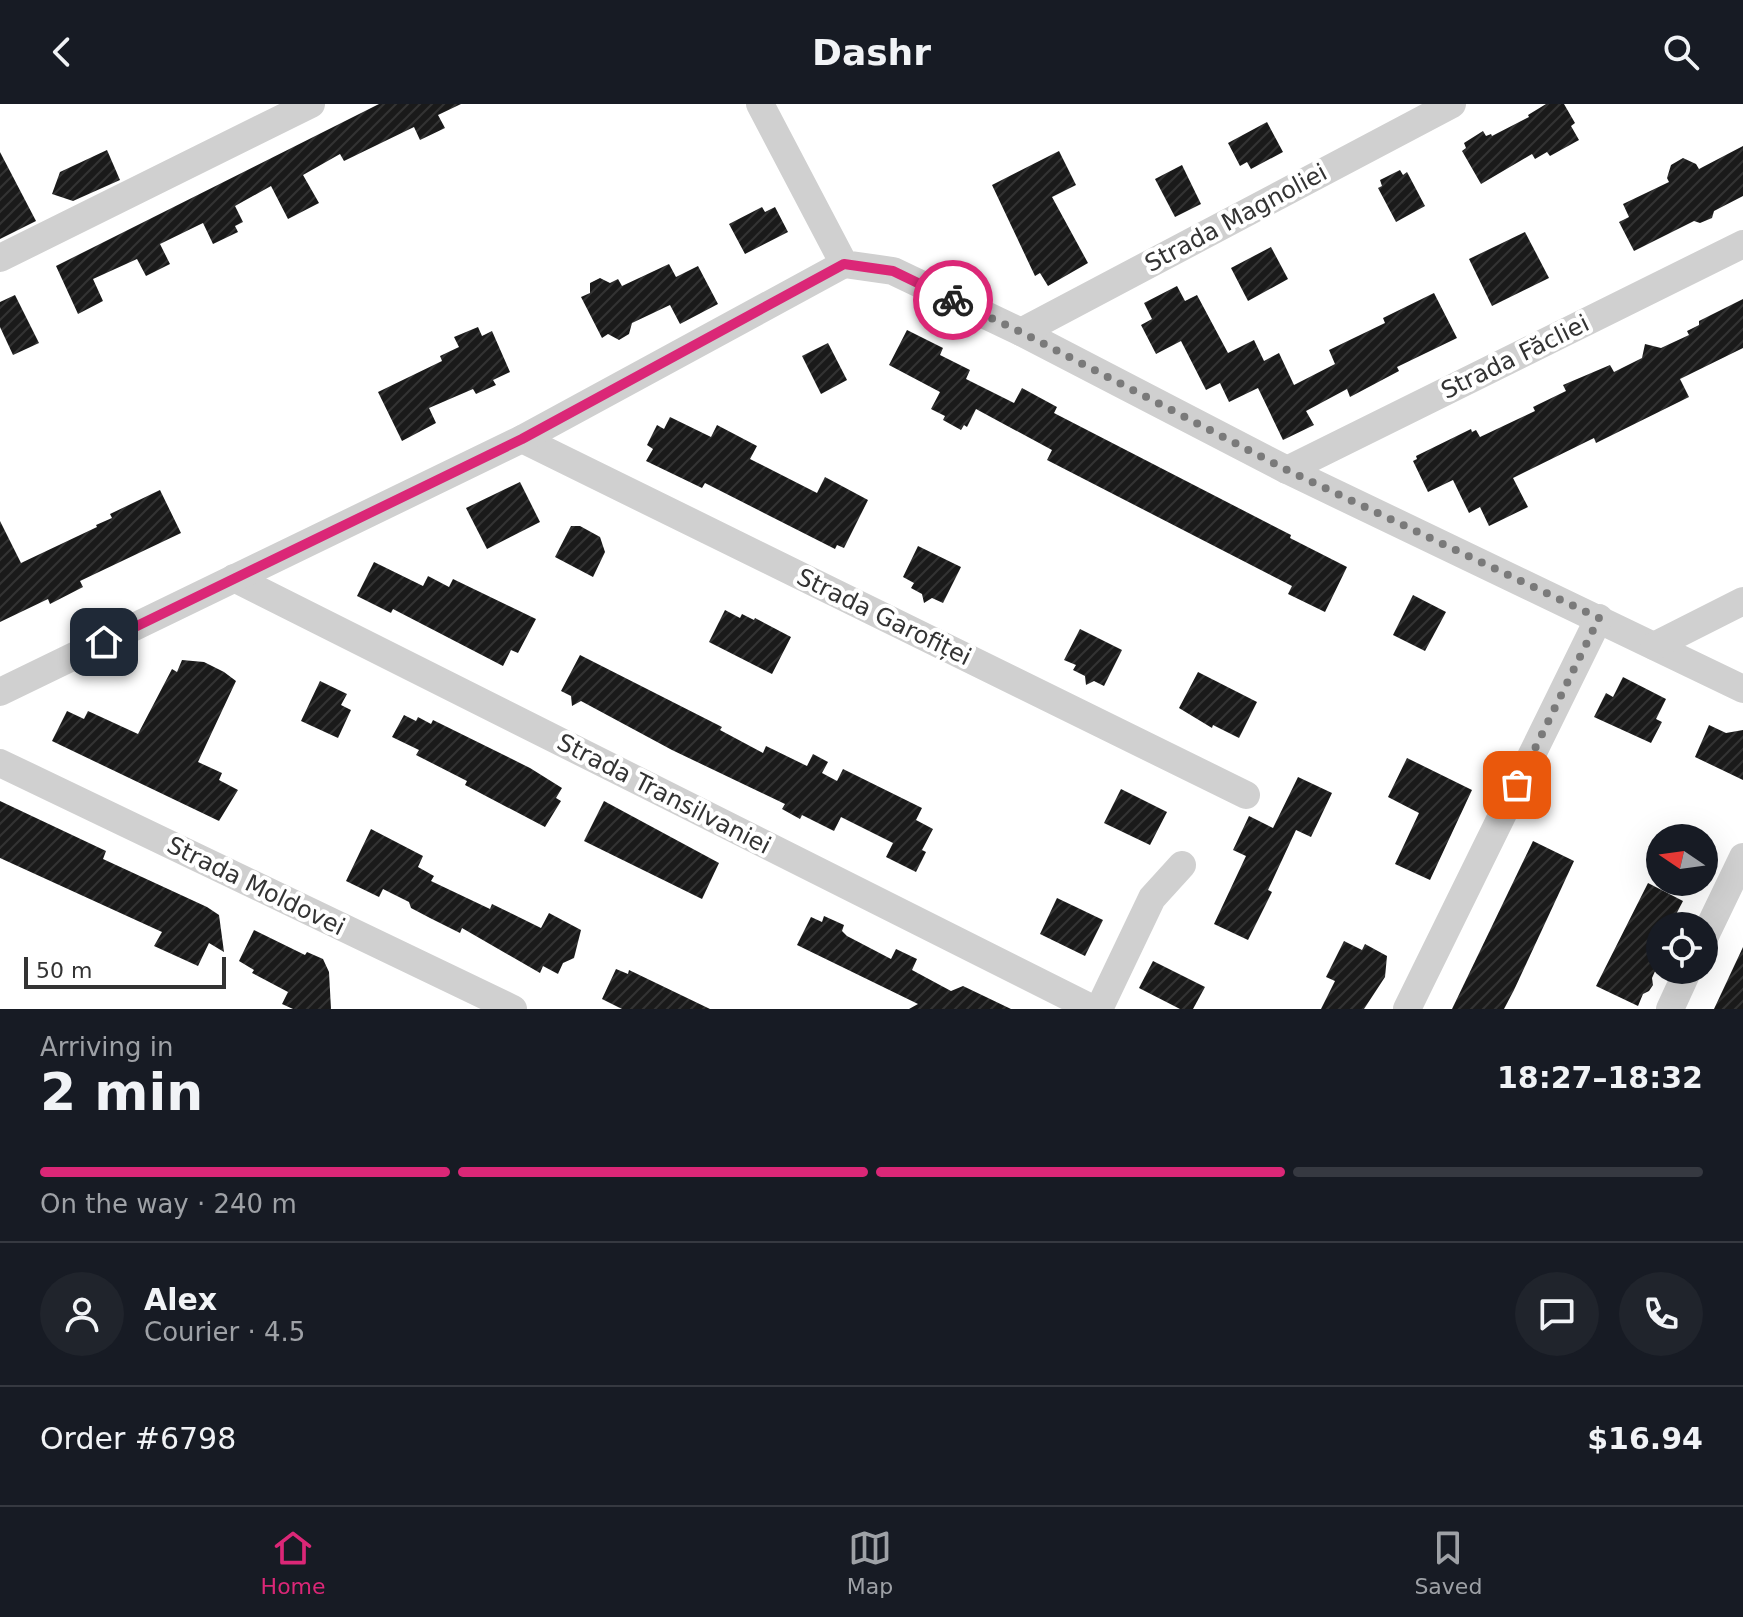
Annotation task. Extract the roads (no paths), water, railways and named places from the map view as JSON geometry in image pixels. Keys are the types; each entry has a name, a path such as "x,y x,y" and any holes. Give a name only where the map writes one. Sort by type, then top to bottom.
{"street":[{"path":"0,258 311,104"},
{"path":"760,104 844,264"},
{"name":"Strada Magnoliei","path":"1021,332 1452,104"},
{"name":"Strada Făcliei","path":"1287,470 1743,244"},
{"path":"0,692 522,439 844,264 893,271 1021,332 1287,470 1743,689"},
{"name":"Strada Garofiței","path":"522,439 1246,795"},
{"name":"Strada Transilvaniei","path":"234,578 1096,1009"},
{"path":"1654,646 1743,601"},
{"path":"1407,1009 1599,618"},
{"name":"Strada Moldovei","path":"0,763 513,1009"},
{"path":"1717,912 1743,857"},
{"path":"1096,1009 1152,898 1182,865"},
{"path":"1670,1009 1682,984"}]}
